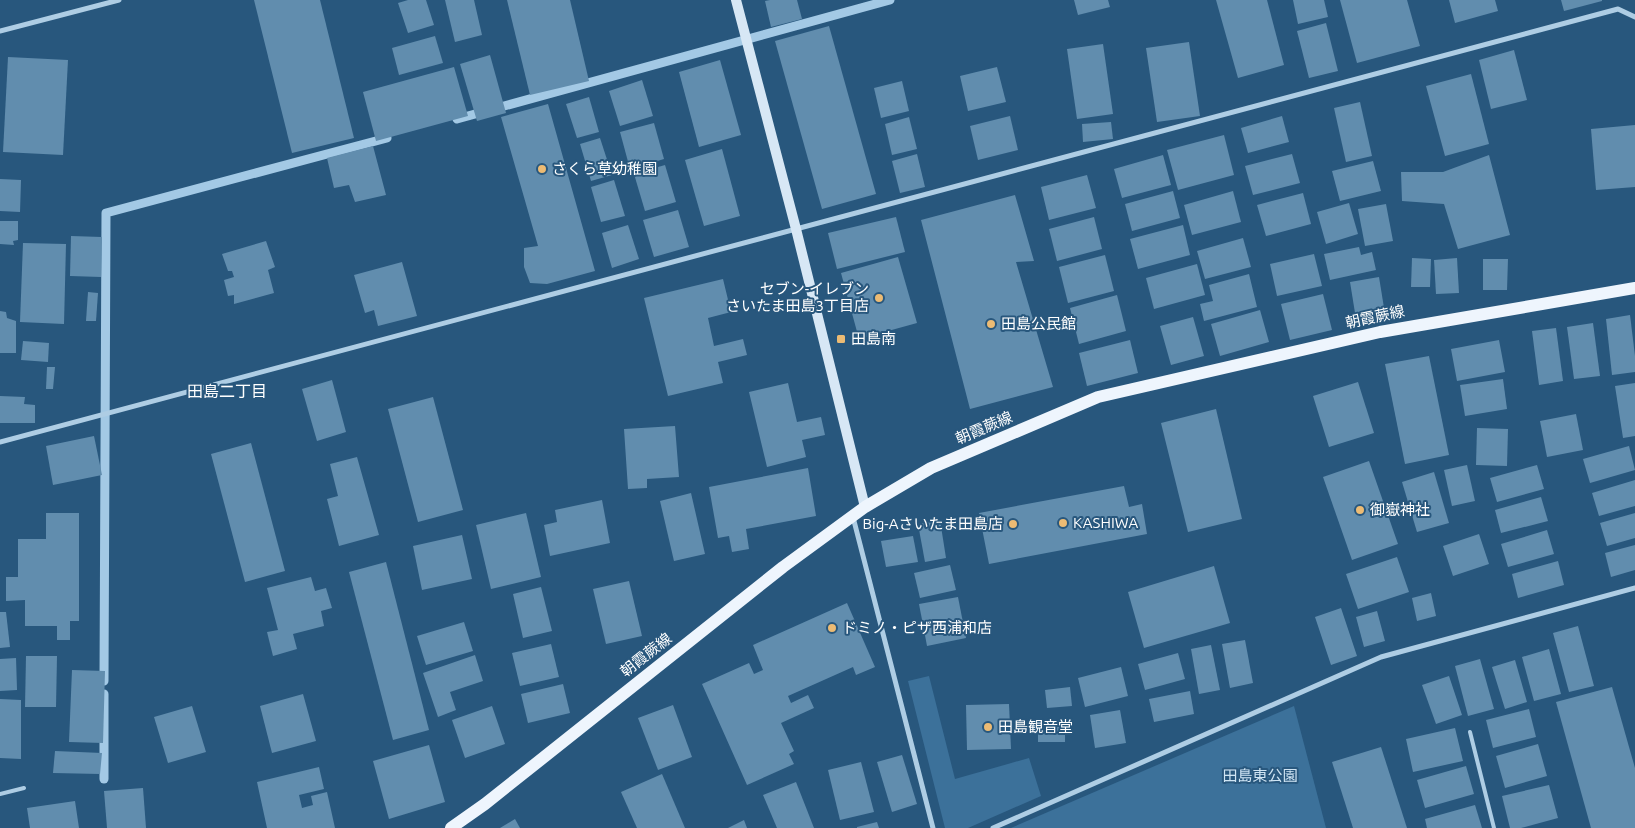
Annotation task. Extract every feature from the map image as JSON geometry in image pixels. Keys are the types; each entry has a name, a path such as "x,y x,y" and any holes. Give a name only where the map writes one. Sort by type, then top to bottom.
{"main road":[{"name":"朝霞蕨線","path":"451,828 485,804 783,567 865,507 932,468 1098,398 1380,332 1635,288"}],"street":[{"path":"0,31 119,0"},
{"path":"736,0 796,229 865,507"},
{"path":"0,442 1618,8 1635,17"},
{"path":"853,517 933,828"},
{"path":"993,828 1381,657 1635,588"}],"lane":[{"path":"1470,732 1494,828"},
{"path":"0,794 24,788"}],"green space":[{"path":"929,676 955,779 1029,758 1041,796 968,828 945,828 908,681"},
{"name":"田島東公園","path":"1294,706 1326,828 1011,828"}],"building":[{"path":"254,0 320,0 354,138 292,153"},
{"path":"408,0 426,0 434,25 408,33 398,3"},
{"path":"445,0 474,0 482,35 455,42"},
{"path":"507,0 570,0 589,81 530,95"},
{"path":"797,0 802,19 771,27 765,1"},
{"path":"1074,0 1108,0 1110,7 1078,15"},
{"path":"1216,0 1267,0 1284,65 1238,78"},
{"path":"1293,0 1324,0 1328,17 1298,24"},
{"path":"1340,0 1407,0 1420,46 1357,63"},
{"path":"1449,0 1495,0 1498,11 1455,23"},
{"path":"1561,0 1602,0 1602,1 1564,11"},
{"path":"1326,23 1338,71 1309,78 1297,31"},
{"path":"829,26 876,194 822,209 775,41"},
{"path":"435,36 443,63 399,75 392,48"},
{"path":"1189,42 1200,116 1157,122 1146,48"},
{"path":"1103,44 1113,114 1077,119 1067,49"},
{"path":"1514,50 1527,100 1491,109 1479,60"},
{"path":"490,55 506,113 477,121 460,64"},
{"path":"8,57 68,60 63,155 3,152"},
{"path":"720,60 741,135 699,147 679,72"},
{"path":"454,67 468,116 376,141 363,92"},
{"path":"997,67 1006,102 968,111 960,76"},
{"path":"1471,74 1489,144 1445,156 1426,86"},
{"path":"642,80 653,116 620,126 609,91"},
{"path":"902,81 909,111 881,118 874,88"},
{"path":"589,97 599,132 577,138 566,104"},
{"path":"1360,102 1372,156 1346,162 1334,108"},
{"path":"548,104 595,271 547,284 530,283 524,267 524,248 538,246 501,117"},
{"path":"1010,116 1018,150 978,160 970,126"},
{"path":"1282,116 1289,142 1248,153 1241,128"},
{"path":"909,117 917,149 892,155 885,124"},
{"path":"1111,122 1113,139 1083,142 1082,124"},
{"path":"654,123 664,159 630,169 620,132"},
{"path":"1635,125 1635,187 1596,190 1591,129"},
{"path":"1224,135 1234,175 1178,190 1167,150"},
{"path":"600,138 612,175 591,181 580,144"},
{"path":"373,146 386,195 355,202 349,185 334,188 327,158"},
{"path":"722,149 740,216 704,226 685,160"},
{"path":"917,154 925,187 900,193 892,161"},
{"path":"1292,154 1300,183 1253,195 1245,166"},
{"path":"1163,155 1171,185 1122,198 1114,169"},
{"path":"1489,155 1510,235 1458,249 1444,204 1402,201 1401,172 1443,172"},
{"path":"1373,161 1381,191 1340,201 1332,171"},
{"path":"665,165 676,202 645,211 634,174"},
{"path":"1087,175 1096,208 1049,220 1041,187"},
{"path":"0,179 21,180 20,212 0,211"},
{"path":"614,180 625,216 601,222 591,187"},
{"path":"1173,191 1180,218 1132,231 1125,204"},
{"path":"1233,191 1241,222 1192,235 1184,205"},
{"path":"1303,193 1311,224 1266,236 1257,205"},
{"name":"田島公民館","path":"1015,195 1034,261 1016,262 1053,387 970,409 921,220"},
{"path":"1349,203 1358,234 1326,244 1317,212"},
{"path":"1386,204 1393,241 1365,246 1358,209"},
{"path":"678,210 689,247 654,257 643,220"},
{"path":"896,217 905,252 837,269 828,233"},
{"path":"1094,217 1102,249 1057,261 1049,229"},
{"path":"0,221 18,221 18,240 13,241 14,245 0,244"},
{"path":"628,225 639,259 612,268 602,233"},
{"path":"1183,225 1190,255 1138,269 1130,239"},
{"path":"71,236 102,237 101,277 70,276"},
{"path":"1243,238 1251,267 1205,279 1197,251"},
{"path":"266,241 275,267 268,270 274,293 234,304 234,295 228,296 224,280 234,277 232,271 228,271 222,254"},
{"path":"23,243 66,244 64,324 20,322"},
{"path":"1359,247 1361,255 1372,252 1376,270 1330,280 1324,254"},
{"path":"1314,254 1322,286 1277,296 1270,264"},
{"path":"1105,255 1114,291 1068,303 1059,267"},
{"name":"セブン-イレブン さいたま田島3丁目店","path":"898,257 917,323 859,339 841,273"},
{"path":"1412,258 1431,259 1430,287 1411,287"},
{"path":"1457,258 1459,293 1436,294 1434,260"},
{"path":"1483,259 1508,259 1507,290 1483,290"},
{"path":"402,262 417,316 378,326 374,310 365,313 354,275"},
{"path":"1197,264 1205,295 1154,309 1146,278"},
{"path":"1249,274 1257,307 1204,321 1200,304 1213,301 1209,285"},
{"path":"1379,277 1385,314 1356,319 1350,282"},
{"path":"723,279 731,312 708,318 714,346 743,339 747,355 718,362 723,383 668,396 644,298"},
{"path":"88,292 98,293 96,321 86,321"},
{"path":"1323,294 1332,330 1290,340 1281,304"},
{"path":"1117,295 1126,331 1079,344 1070,308"},
{"path":"1260,310 1269,342 1220,356 1211,324"},
{"path":"0,311 6,312 7,318 16,321 16,353 0,353"},
{"path":"1630,315 1635,372 1612,375 1606,319"},
{"path":"1193,317 1204,356 1171,365 1160,326"},
{"path":"1593,323 1600,376 1574,379 1567,327"},
{"path":"1556,328 1563,381 1539,385 1532,331"},
{"path":"1130,340 1138,373 1087,386 1079,353"},
{"path":"1499,340 1505,372 1457,381 1451,349"},
{"path":"23,341 49,343 48,362 21,360"},
{"path":"1429,356 1449,455 1405,464 1385,364"},
{"path":"47,367 55,367 53,389 46,389"},
{"path":"1503,379 1507,409 1465,416 1460,385"},
{"path":"332,380 346,432 317,441 302,389"},
{"path":"1358,382 1374,433 1329,447 1313,396"},
{"path":"788,383 797,422 821,417 825,435 802,440 806,457 767,467 749,392"},
{"path":"1635,383 1635,436 1623,438 1615,386"},
{"path":"0,396 25,397 24,404 35,405 35,423 0,423"},
{"path":"433,397 463,510 418,522 388,409"},
{"path":"1216,409 1242,519 1188,532 1161,423"},
{"path":"1576,414 1583,450 1547,457 1540,421"},
{"path":"675,426 679,477 647,479 647,488 628,489 624,429"},
{"path":"1477,428 1508,429 1507,466 1476,465"},
{"path":"94,436 102,475 53,485 46,446"},
{"path":"251,443 285,571 245,582 211,454"},
{"path":"1629,446 1635,470 1590,483 1583,459"},
{"path":"357,457 379,535 339,546 327,499 338,496 330,464"},
{"name":"御嶽神社","path":"1369,461 1398,544 1352,560 1323,477"},
{"path":"1467,465 1475,501 1452,506 1444,470"},
{"path":"1537,465 1544,489 1497,502 1490,478"},
{"path":"808,468 816,516 746,529 749,549 732,552 729,536 718,538 709,487"},
{"path":"1434,472 1449,523 1417,532 1402,482"},
{"path":"1635,480 1635,506 1599,516 1592,493"},
{"name":"KASHIWA","path":"1124,486 1129,507 1142,504 1147,534 989,564 979,513"},
{"path":"691,493 705,554 674,561 660,501"},
{"path":"1541,497 1548,521 1501,533 1495,510"},
{"path":"602,500 610,543 550,556 544,525 557,522 555,510"},
{"path":"46,513 79,513 79,621 70,621 70,640 57,640 57,626 25,626 25,600 6,601 6,577 18,577 18,539 46,539"},
{"path":"526,513 541,577 491,589 476,525"},
{"path":"1635,513 1635,538 1607,546 1600,523"},
{"path":"940,520 946,558 925,562 918,524"},
{"path":"1547,530 1554,554 1508,567 1501,544"},
{"path":"1479,534 1489,564 1453,576 1443,546"},
{"path":"462,535 472,579 422,590 413,546"},
{"path":"913,536 918,562 886,567 881,541"},
{"path":"1635,545 1635,570 1611,577 1605,553"},
{"path":"1397,557 1409,592 1358,609 1346,574"},
{"path":"1558,561 1564,585 1518,598 1512,574"},
{"path":"386,562 429,730 393,740 349,572"},
{"path":"950,565 956,590 920,598 914,573"},
{"path":"1214,566 1230,623 1144,648 1128,592"},
{"path":"311,577 315,591 326,588 332,608 321,611 324,626 293,634 297,649 273,656 267,632 278,630 267,588"},
{"path":"629,581 642,636 606,644 593,589"},
{"path":"541,587 552,631 523,638 513,594"},
{"path":"1431,593 1436,616 1417,621 1412,598"},
{"path":"958,597 966,638 927,646 919,604"},
{"path":"847,603 875,667 856,675 853,667 788,696 791,703 808,695 814,708 781,723 794,751 789,754 794,764 747,785 702,684 749,663 754,674 763,670 753,645"},
{"path":"1341,608 1357,656 1331,665 1315,617"},
{"path":"1377,611 1385,641 1364,647 1356,617"},
{"path":"0,612 6,612 10,647 0,648"},
{"path":"464,622 473,651 426,665 417,636"},
{"path":"1578,626 1594,686 1569,692 1553,633"},
{"path":"1245,640 1253,683 1230,688 1222,644"},
{"path":"551,644 559,677 520,686 512,653"},
{"path":"1211,645 1220,690 1199,694 1191,649"},
{"path":"1549,649 1561,694 1534,701 1522,657"},
{"path":"1178,653 1185,679 1145,690 1138,664"},
{"path":"475,655 483,681 450,692 456,710 438,717 423,673"},
{"path":"26,656 57,656 56,707 25,707"},
{"path":"16,658 17,690 0,691 0,659"},
{"path":"1480,659 1494,709 1468,716 1455,666"},
{"path":"1515,660 1527,702 1505,709 1492,667"},
{"path":"1121,667 1128,696 1085,707 1078,678"},
{"path":"72,670 105,671 103,743 69,742"},
{"path":"1449,676 1462,715 1436,724 1422,685"},
{"path":"563,684 570,713 528,723 521,694"},
{"path":"1070,687 1072,706 1047,708 1045,690"},
{"path":"1612,687 1635,768 1635,828 1591,828 1556,702"},
{"path":"1190,691 1194,714 1154,722 1149,699"},
{"path":"303,694 316,741 272,753 260,706"},
{"path":"0,699 21,700 21,759 0,758"},
{"name":"田島観音堂","path":"1009,704 1011,749 967,750 966,705"},
{"path":"673,705 692,757 658,770 638,718"},
{"path":"192,706 206,752 168,763 154,717"},
{"path":"492,706 505,744 465,758 452,720"},
{"path":"1529,709 1536,737 1493,748 1486,720"},
{"path":"1120,710 1126,743 1095,748 1090,715"},
{"path":"1038,720 1065,720 1065,742 1038,742"},
{"path":"1455,728 1463,761 1413,772 1406,739"},
{"path":"1538,744 1547,776 1505,788 1496,756"},
{"path":"429,745 445,802 389,819 373,761"},
{"path":"1381,747 1407,828 1353,828 1332,762"},
{"path":"55,751 102,753 100,774 53,773"},
{"path":"902,755 917,804 892,812 877,762"},
{"path":"861,762 874,812 840,820 828,770"},
{"path":"1466,766 1474,794 1425,808 1417,780"},
{"path":"319,767 324,789 299,795 302,808 313,805 311,796 327,792 335,828 267,828 257,782"},
{"path":"662,774 685,828 637,828 621,792"},
{"path":"796,782 814,828 777,828 763,795"},
{"path":"1549,785 1558,818 1521,828 1510,828 1502,796"},
{"path":"143,788 146,828 107,828 104,791"},
{"path":"75,801 79,828 30,828 27,808"},
{"path":"1475,805 1482,828 1427,828 1425,819"},
{"path":"515,819 520,828 500,828"},
{"path":"744,820 747,828 728,828"},
{"path":"877,822 879,828 857,828 857,827"}],"waterway":[{"path":"457,119 890,0"},
{"path":"104,681 106,213 387,138"},
{"path":"104,694 104,779"}],"place":[{"name":"さくら草幼稚園","path":"542,169"},
{"name":"セブン-イレブン さいたま田島3丁目店","path":"879,298"},
{"name":"田島公民館","path":"991,324"},
{"name":"田島南","path":"841,339"},
{"name":"御嶽神社","path":"1360,510"},
{"name":"KASHIWA","path":"1063,523"},
{"name":"Big-Aさいたま田島店","path":"1013,524"},
{"name":"ドミノ・ピザ西浦和店","path":"832,628"},
{"name":"田島観音堂","path":"988,727"}],"district":[{"name":"田島二丁目","path":"227,391"}]}
